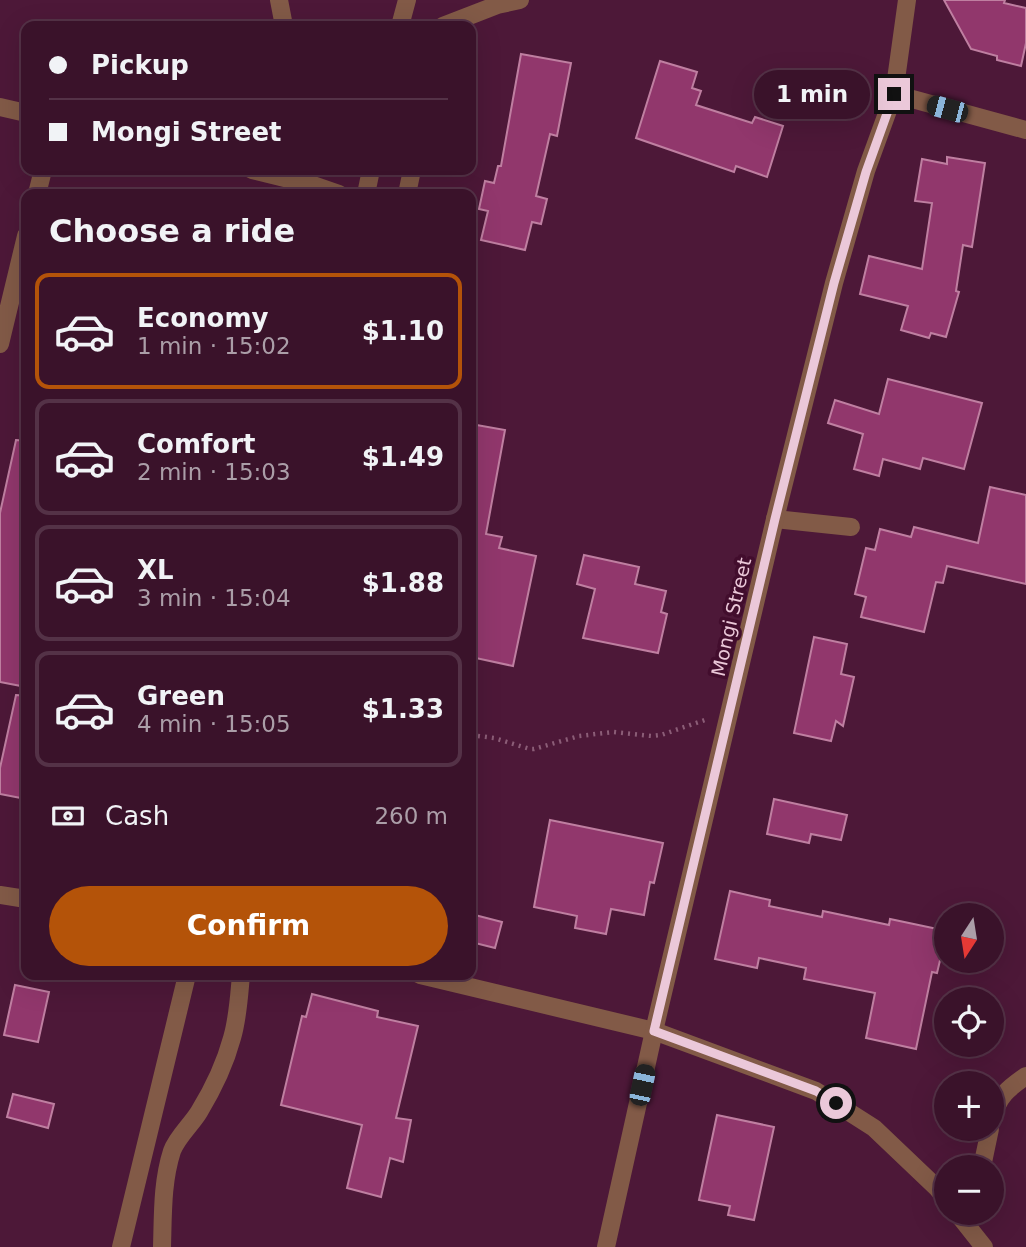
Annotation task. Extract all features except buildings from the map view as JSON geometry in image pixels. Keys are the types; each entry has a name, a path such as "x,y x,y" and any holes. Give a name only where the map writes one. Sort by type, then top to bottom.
{"street":[{"path":"279,0 283,21"},
{"path":"401,21 407,0"},
{"path":"457,21 497,5 520,0"},
{"name":"Mongi Street","path":"606,1247 775,519 834,283 866,172 894,94 907,0"},
{"path":"894,94 1026,130"},
{"path":"0,107 21,112"},
{"path":"311,177 331,189"},
{"path":"0,344 21,257"},
{"path":"775,519 851,527"},
{"path":"0,895 21,898"},
{"path":"121,1247 186,980"},
{"path":"162,1247 163,1202 173,1147 198,1113 219,1074 232,1039 241,980"},
{"path":"441,980 654,1031 816,1091 874,1128 934,1185"},
{"path":"1004,1096 1026,1076"},
{"path":"973,1225 984,1247"}],"path":[{"path":"476,735 494,737 534,749 579,736 613,732 661,736 730,711"}],"route":[{"path":"836,1103 816,1091 654,1031 775,519 834,283 866,172 894,94"}]}
